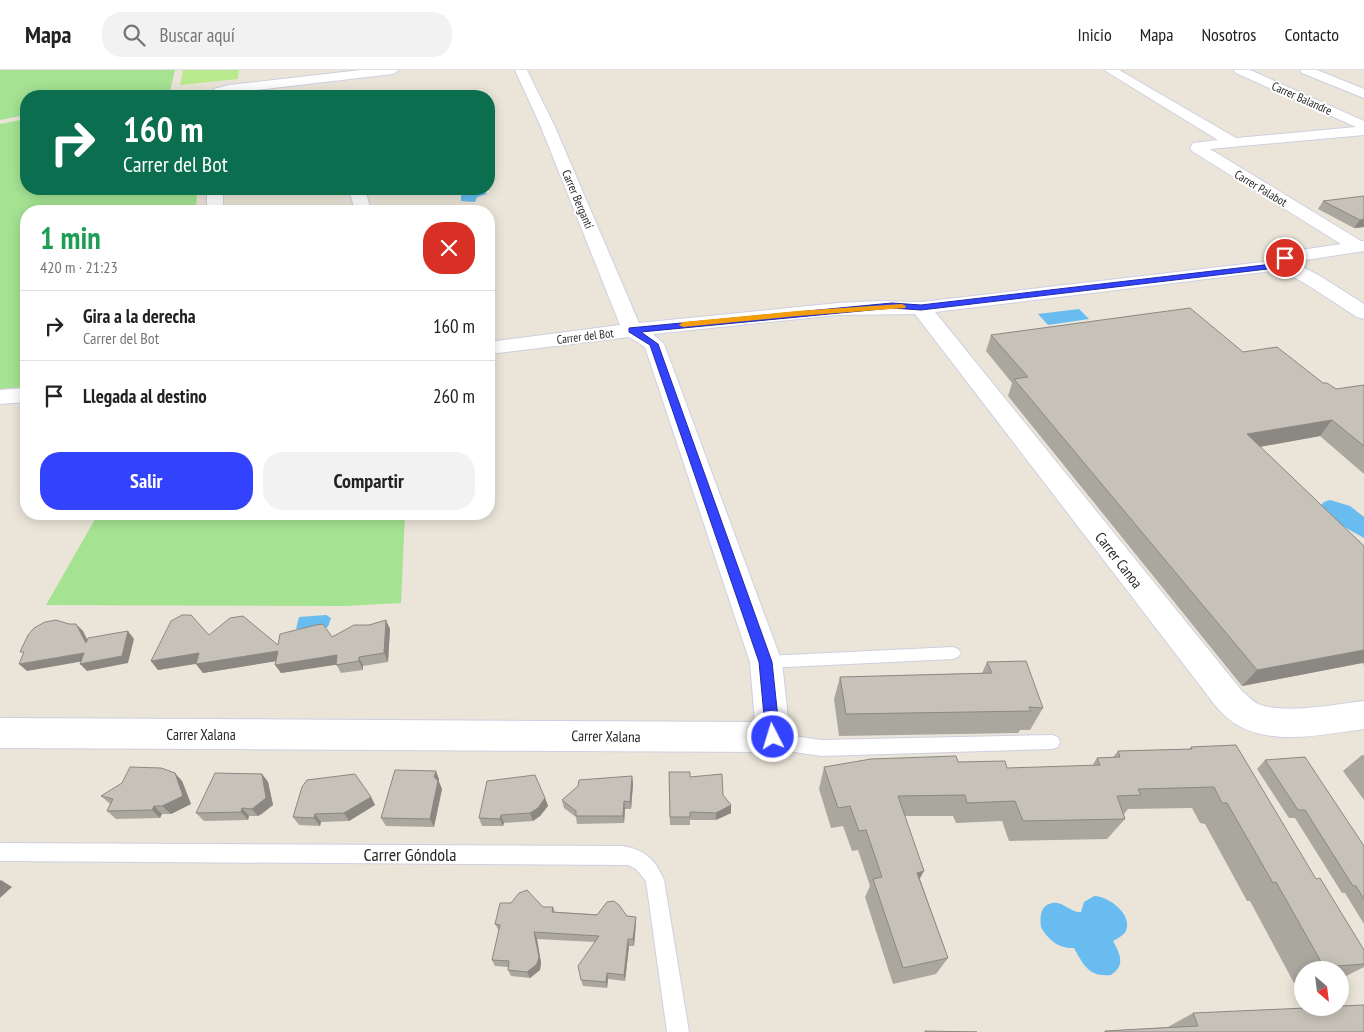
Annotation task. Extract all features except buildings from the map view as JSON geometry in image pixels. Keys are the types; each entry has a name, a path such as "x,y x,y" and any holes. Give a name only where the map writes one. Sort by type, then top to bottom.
{"street":[{"path":"226,90 328,82 392,70"},
{"name":"Carrer Bergantí","path":"521,70 548,127 632,330"},
{"path":"1110,70 1234,143"},
{"name":"Carrer Balandre","path":"1240,70 1364,126"},
{"path":"1306,70 1364,94"},
{"name":"Carrer Palabot","path":"1361,246 1197,148 1198,146 1364,130"},
{"name":"Carrer del Bot","path":"495,347 632,330 892,306 921,308 1276,266 1288,257 1361,246"},
{"path":"1281,263 1313,280 1364,313"},
{"name":"Carrer Canoa","path":"921,308 1235,706 1250,716 1272,723 1364,715"},
{"path":"632,330 654,344 766,662 773,737"},
{"path":"0,397 20,395"},
{"name":"Carrer Xalana","path":"0,733 773,737"}],"lane":[{"path":"766,662 953,652"},
{"path":"773,737 794,744 821,748 1052,742"},
{"name":"Carrer Góndola","path":"0,852 636,856 651,870 655,880 678,1032"}],"green space":[{"path":"0,70 175,70 170,90 20,90 20,116 0,120"},
{"path":"183,70 239,70 238,79 180,85"},
{"path":"20,120 20,195 197,195 196,205 20,205 20,387 0,389 0,124"},
{"path":"95,520 405,520 401,603 346,606 46,605"}],"water":[{"path":"461,195 484,195 477,197 475,202 461,201"},
{"path":"1079,309 1089,319 1048,325 1038,314"},
{"path":"1330,500 1350,506 1364,517 1364,538 1332,520 1320,506"},
{"path":"326,615 331,618 328,627 296,629 299,617"},
{"path":"1094,896 1106,899 1118,907 1126,918 1126,931 1122,936 1113,941 1120,963 1116,971 1111,975 1092,972 1084,965 1074,948 1054,943 1041,927 1042,912 1047,905 1057,903 1076,912 1081,912 1084,902"}],"slow traffic":[{"path":"683,325 797,313 902,306"}],"route":[{"path":"773,737 766,662 654,344 632,330 797,313 892,306 921,308 1276,266 1285,258"}]}
